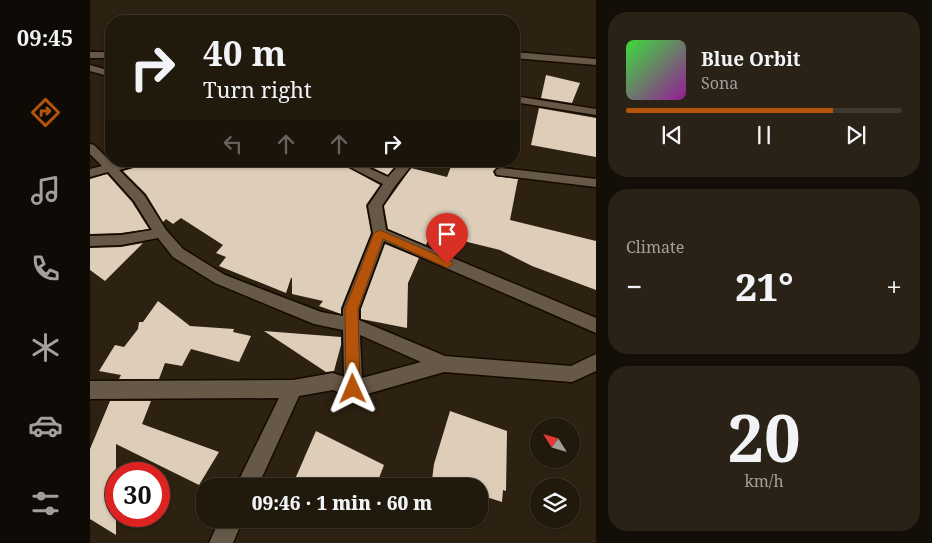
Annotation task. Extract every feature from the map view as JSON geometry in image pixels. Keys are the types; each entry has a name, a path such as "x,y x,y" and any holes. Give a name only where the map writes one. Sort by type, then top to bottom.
{"street":[{"path":"90,55 105,55"},
{"path":"520,56 596,62"},
{"path":"90,68 105,72"},
{"path":"520,100 596,112"},
{"path":"90,147 105,164"},
{"path":"90,173 113,167"},
{"path":"357,167 390,183"},
{"path":"353,389 352,309 380,233 376,206 390,183 404,167"},
{"path":"109,168 139,198 161,233 178,254 220,280 320,319 352,324 444,364 572,374 596,362"},
{"path":"501,172 596,183"},
{"path":"90,241 121,240 161,233"},
{"path":"380,233 447,264 558,308 596,326"},
{"path":"90,390 293,389 333,381 353,389 444,364"},
{"path":"251,478 293,389"},
{"path":"221,543 228,528"}],"building":[{"path":"546,75 580,83 572,103 541,98"},
{"path":"539,108 596,118 596,157 531,145"},
{"path":"137,167 347,167 380,185 366,205 371,233 341,308 341,314 319,306 323,301 292,294 292,278 286,293 219,266 226,257 216,253 223,245 181,218 173,224 166,219 163,222 146,194 123,171"},
{"path":"371,167 394,167 388,175"},
{"path":"451,167 498,167 493,171 495,176 518,179 510,220 596,241 596,290 532,266 500,250 431,233 426,245 388,229 384,206 411,168 447,177"},
{"path":"107,174 132,202 149,229 121,233 90,234 90,179"},
{"path":"143,243 105,281 90,270 90,248 121,247"},
{"path":"385,244 419,258 408,283 407,328 361,319 361,309"},
{"path":"158,301 190,326 234,329 233,332 251,336 239,362 191,349 182,366 165,363 159,379 119,379 121,375 99,371 115,345 124,347 138,329 139,322 143,322"},
{"path":"264,331 341,337 341,345 334,371 326,372"},
{"path":"110,401 151,401 142,424 219,452 203,478 196,478 196,484 170,471 170,462 152,462 116,444 116,462 105,462 105,527 116,527 116,535 90,519 90,449"},
{"path":"450,411 507,431 506,491 503,490 502,502 488,498 488,478 432,478 434,464"},
{"path":"316,431 384,465 379,478 295,478"}],"route":[{"path":"353,389 352,309 380,233 447,264"}]}
